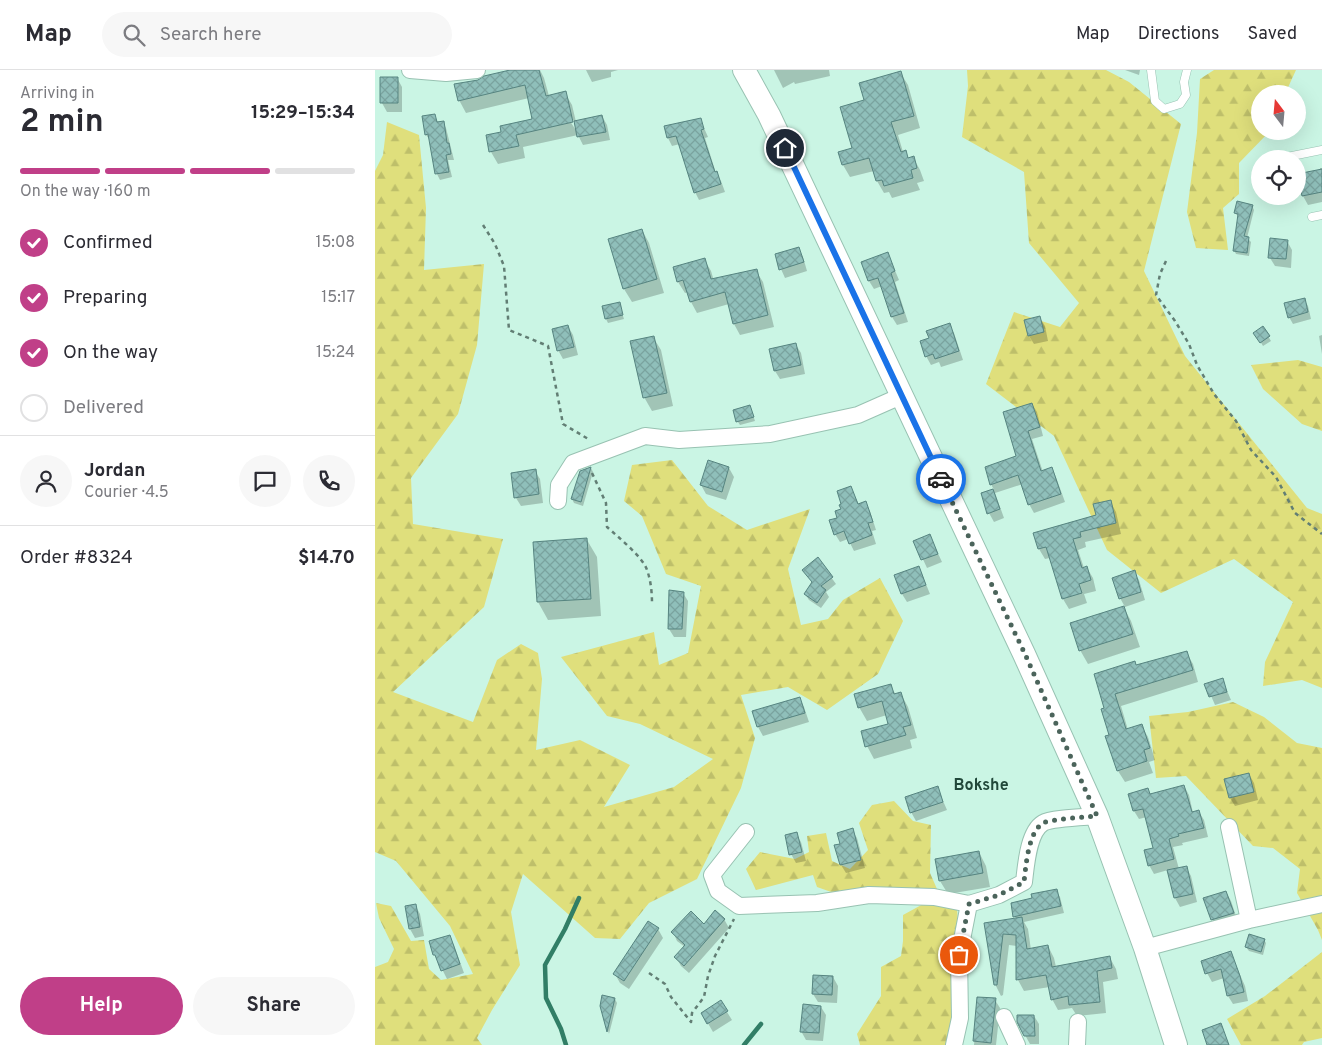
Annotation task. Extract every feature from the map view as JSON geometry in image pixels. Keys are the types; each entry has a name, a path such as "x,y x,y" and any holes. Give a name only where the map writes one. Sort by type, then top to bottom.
{"main road":[{"path":"744,70 769,115 1025,654 1097,816 1145,948 1177,1045"}],"street":[{"path":"410,70 446,73 477,70"},
{"path":"558,501 559,485 573,463 645,436 679,440 770,434 858,415 901,396"},
{"path":"746,832 712,875 718,891 739,906 817,904 869,895 934,897 969,904 999,895 1024,882 1028,850 1036,830 1043,823 1097,816"},
{"path":"1229,827 1249,920"},
{"path":"954,1045 960,1018 959,955 969,904"},
{"path":"1145,948 1249,920 1322,904"},
{"path":"1003,1017 1017,1045"},
{"path":"1077,1045 1078,1022"}],"lane":[{"path":"1151,70 1155,101 1164,109 1180,104 1186,95 1184,82 1187,70"},
{"path":"1306,153 1322,150"},
{"path":"1312,216 1322,215"}],"path":[{"path":"483,225 495,244 504,266 509,330 548,346 563,424 609,449"},
{"path":"1166,261 1160,274 1156,295 1175,321 1189,344 1201,372 1214,394 1236,422 1251,450 1276,477 1295,513 1322,534"},
{"path":"585,458 606,503 607,527 629,547 647,568 652,590 651,604"},
{"path":"649,973 665,984 671,997 691,1022 692,1013 704,997 708,976 715,956 739,906"}],"green space":[{"path":"967,70 1106,70 1129,82 1181,124 1144,271 1185,356 1307,508 1322,514 1322,688 1302,680 1263,686 1265,662 1293,602 1234,559 1161,593 1107,550 1054,436 986,384 1014,312 1060,327 1079,303 1029,243 1024,172 962,137 968,86"},
{"path":"1214,70 1296,70 1289,85 1251,85 1251,140 1261,140 1239,163 1239,194 1223,208 1228,250 1196,248 1187,212 1197,133 1200,79"},
{"path":"387,122 419,135 426,208 424,270 484,264 477,345 458,414 411,478 413,524 503,539 484,607 393,692 473,722 497,660 521,644 538,653 542,679 536,750 580,740 630,765 604,807 674,787 713,759 640,724 607,716 561,657 654,632 659,665 688,653 701,586 666,574 642,516 624,501 632,465 672,460 708,506 747,530 810,509 788,569 801,625 828,619 843,600 880,578 903,621 878,674 827,710 788,687 741,695 755,738 741,788 697,879 649,903 620,939 595,938 523,874 511,912 520,965 477,1038 482,1045 375,1045 375,967 388,962 394,949 379,918 376,903 391,906 411,941 424,940 429,969 441,980 473,974 450,926 396,861 375,852 375,171 383,155"},
{"path":"1298,360 1322,367 1322,431 1302,424 1263,389 1251,365"},
{"path":"1233,702 1264,717 1297,743 1322,748 1322,940 1297,893 1300,869 1273,848 1253,846 1186,776 1156,778 1149,716 1188,712"},
{"path":"894,801 913,821 931,825 930,873 937,889 834,893 817,887 813,875 756,890 746,869 760,852 795,859 809,852 807,836 826,833 832,861 850,869 868,850 859,823 872,805"},
{"path":"925,903 957,909 959,934 955,1011 947,1045 860,1045 857,1034 881,996 881,967 901,956 903,915"},
{"path":"1322,952 1322,1038 1304,1042 1302,1045 1241,1045 1227,1019 1265,996"}],"building":[{"path":"510,70 539,70 546,96 566,91 573,122 516,135 519,146 489,152 486,135 501,132 500,126 532,119 525,85 458,101 454,84 478,80 484,76"},
{"path":"901,71 914,116 891,122 901,152 906,150 908,158 914,156 917,168 911,170 913,178 884,186 882,180 876,181 869,158 842,165 838,152 852,148 840,107 864,100 859,83"},
{"path":"380,77 398,77 398,103 380,103"},
{"path":"435,114 437,122 444,121 447,143 449,143 451,154 446,155 449,172 435,174 428,134 425,135 422,116"},
{"path":"602,115 606,132 577,137 574,121"},
{"path":"701,118 704,129 701,130 721,184 694,193 676,136 667,138 664,126"},
{"path":"1322,169 1322,192 1306,195 1306,172"},
{"path":"1237,201 1253,205 1244,236 1249,237 1247,253 1233,251 1238,214 1234,213"},
{"path":"642,229 657,279 623,289 608,239"},
{"path":"1270,238 1288,240 1286,259 1268,258"},
{"path":"799,247 804,262 779,270 775,254"},
{"path":"888,252 895,271 891,273 904,313 891,317 878,278 868,281 861,262"},
{"path":"705,258 711,279 757,269 768,315 733,324 725,292 690,302 683,280 677,282 673,267"},
{"path":"1305,298 1308,312 1288,318 1284,303"},
{"path":"620,302 623,315 605,319 602,306"},
{"path":"1040,316 1044,332 1028,336 1024,320"},
{"path":"950,323 959,351 935,359 933,354 925,357 920,341 929,338 926,331"},
{"path":"568,325 574,347 557,351 552,329"},
{"path":"1263,326 1270,336 1260,343 1253,333"},
{"path":"654,336 667,393 643,398 630,341"},
{"path":"796,343 801,365 774,371 769,349"},
{"path":"1032,403 1040,427 1028,431 1041,471 1052,467 1061,494 1028,505 1018,475 990,485 985,467 1016,456 1003,412"},
{"path":"750,405 754,417 736,422 733,410"},
{"path":"708,460 729,467 722,492 700,485"},
{"path":"591,467 581,502 571,499 580,471"},
{"path":"536,469 539,494 514,498 511,473"},
{"path":"851,486 858,504 866,501 873,522 868,523 872,535 849,544 844,531 834,535 829,520 837,518 835,511 841,509 837,491"},
{"path":"993,489 1000,509 987,514 981,493"},
{"path":"1111,500 1116,523 1080,532 1081,537 1073,539 1082,568 1087,566 1091,580 1079,584 1082,593 1062,599 1046,547 1038,549 1033,533 1096,515 1093,504"},
{"path":"930,534 938,554 921,560 913,541"},
{"path":"587,538 591,599 537,602 533,542"},
{"path":"818,557 833,577 821,586 826,590 817,603 804,594 812,582 802,570"},
{"path":"919,566 926,585 901,594 894,575"},
{"path":"1135,570 1141,592 1119,599 1112,578"},
{"path":"669,590 684,592 682,629 668,629"},
{"path":"1124,606 1133,634 1079,651 1070,623"},
{"path":"1187,651 1193,670 1115,694 1126,729 1142,724 1150,748 1144,750 1147,761 1117,771 1105,736 1109,735 1101,709 1104,708 1094,674 1135,661 1136,665"},
{"path":"1223,678 1227,692 1209,697 1204,684"},
{"path":"891,684 894,694 901,692 911,725 903,727 906,735 865,747 861,731 888,724 882,701 858,708 854,694"},
{"path":"800,697 805,713 757,727 752,711"},
{"path":"1249,773 1254,792 1229,798 1224,779"},
{"path":"1184,785 1192,812 1199,810 1204,828 1178,834 1179,836 1169,839 1174,859 1148,866 1144,850 1153,848 1143,809 1133,811 1128,794 1148,788 1150,794"},
{"path":"938,786 943,802 910,813 905,797"},
{"path":"853,828 861,860 840,865 834,845 840,844 837,833"},
{"path":"797,832 802,852 789,855 785,835"},
{"path":"979,851 983,873 939,881 935,859"},
{"path":"1187,866 1193,894 1174,898 1167,870"},
{"path":"1057,889 1061,906 1013,917 1011,903 1032,898 1031,894"},
{"path":"1226,891 1234,913 1211,920 1203,898"},
{"path":"416,904 420,927 409,929 405,906"},
{"path":"715,910 725,919 684,966 674,957 685,945 671,932 691,911 704,924"},
{"path":"1022,917 1027,949 1048,945 1052,967 1110,956 1112,968 1097,971 1100,1002 1069,1005 1068,996 1051,1000 1046,975 1016,980 1016,935 1003,934 997,985 994,985 984,923"},
{"path":"648,921 659,928 624,981 613,974"},
{"path":"1249,934 1265,939 1261,952 1245,947"},
{"path":"450,935 460,964 441,971 429,941"},
{"path":"1231,951 1244,992 1227,996 1221,969 1205,974 1201,961"},
{"path":"813,975 833,976 832,995 812,994"},
{"path":"602,995 615,998 607,1032 600,1006"},
{"path":"977,997 996,998 991,1043 973,1041"},
{"path":"721,1000 728,1011 707,1024 701,1013"},
{"path":"803,1004 821,1006 819,1033 800,1032"},
{"path":"1017,1015 1034,1015 1035,1036 1024,1036 1017,1022"},
{"path":"1221,1023 1229,1045 1207,1045 1202,1030"}],"waterway":[{"path":"566,1045 561,1029 546,998 545,965 565,929 579,898"},
{"path":"744,1045 761,1024"}],"way so far":[{"path":"941,479 1025,654 1097,816 1051,821 1043,823 1036,830 1028,850 1024,882 999,895 969,904 959,955"}],"district":[{"name":"Bokshe","path":"981,786"}],"route":[{"path":"785,148 941,479"}]}
